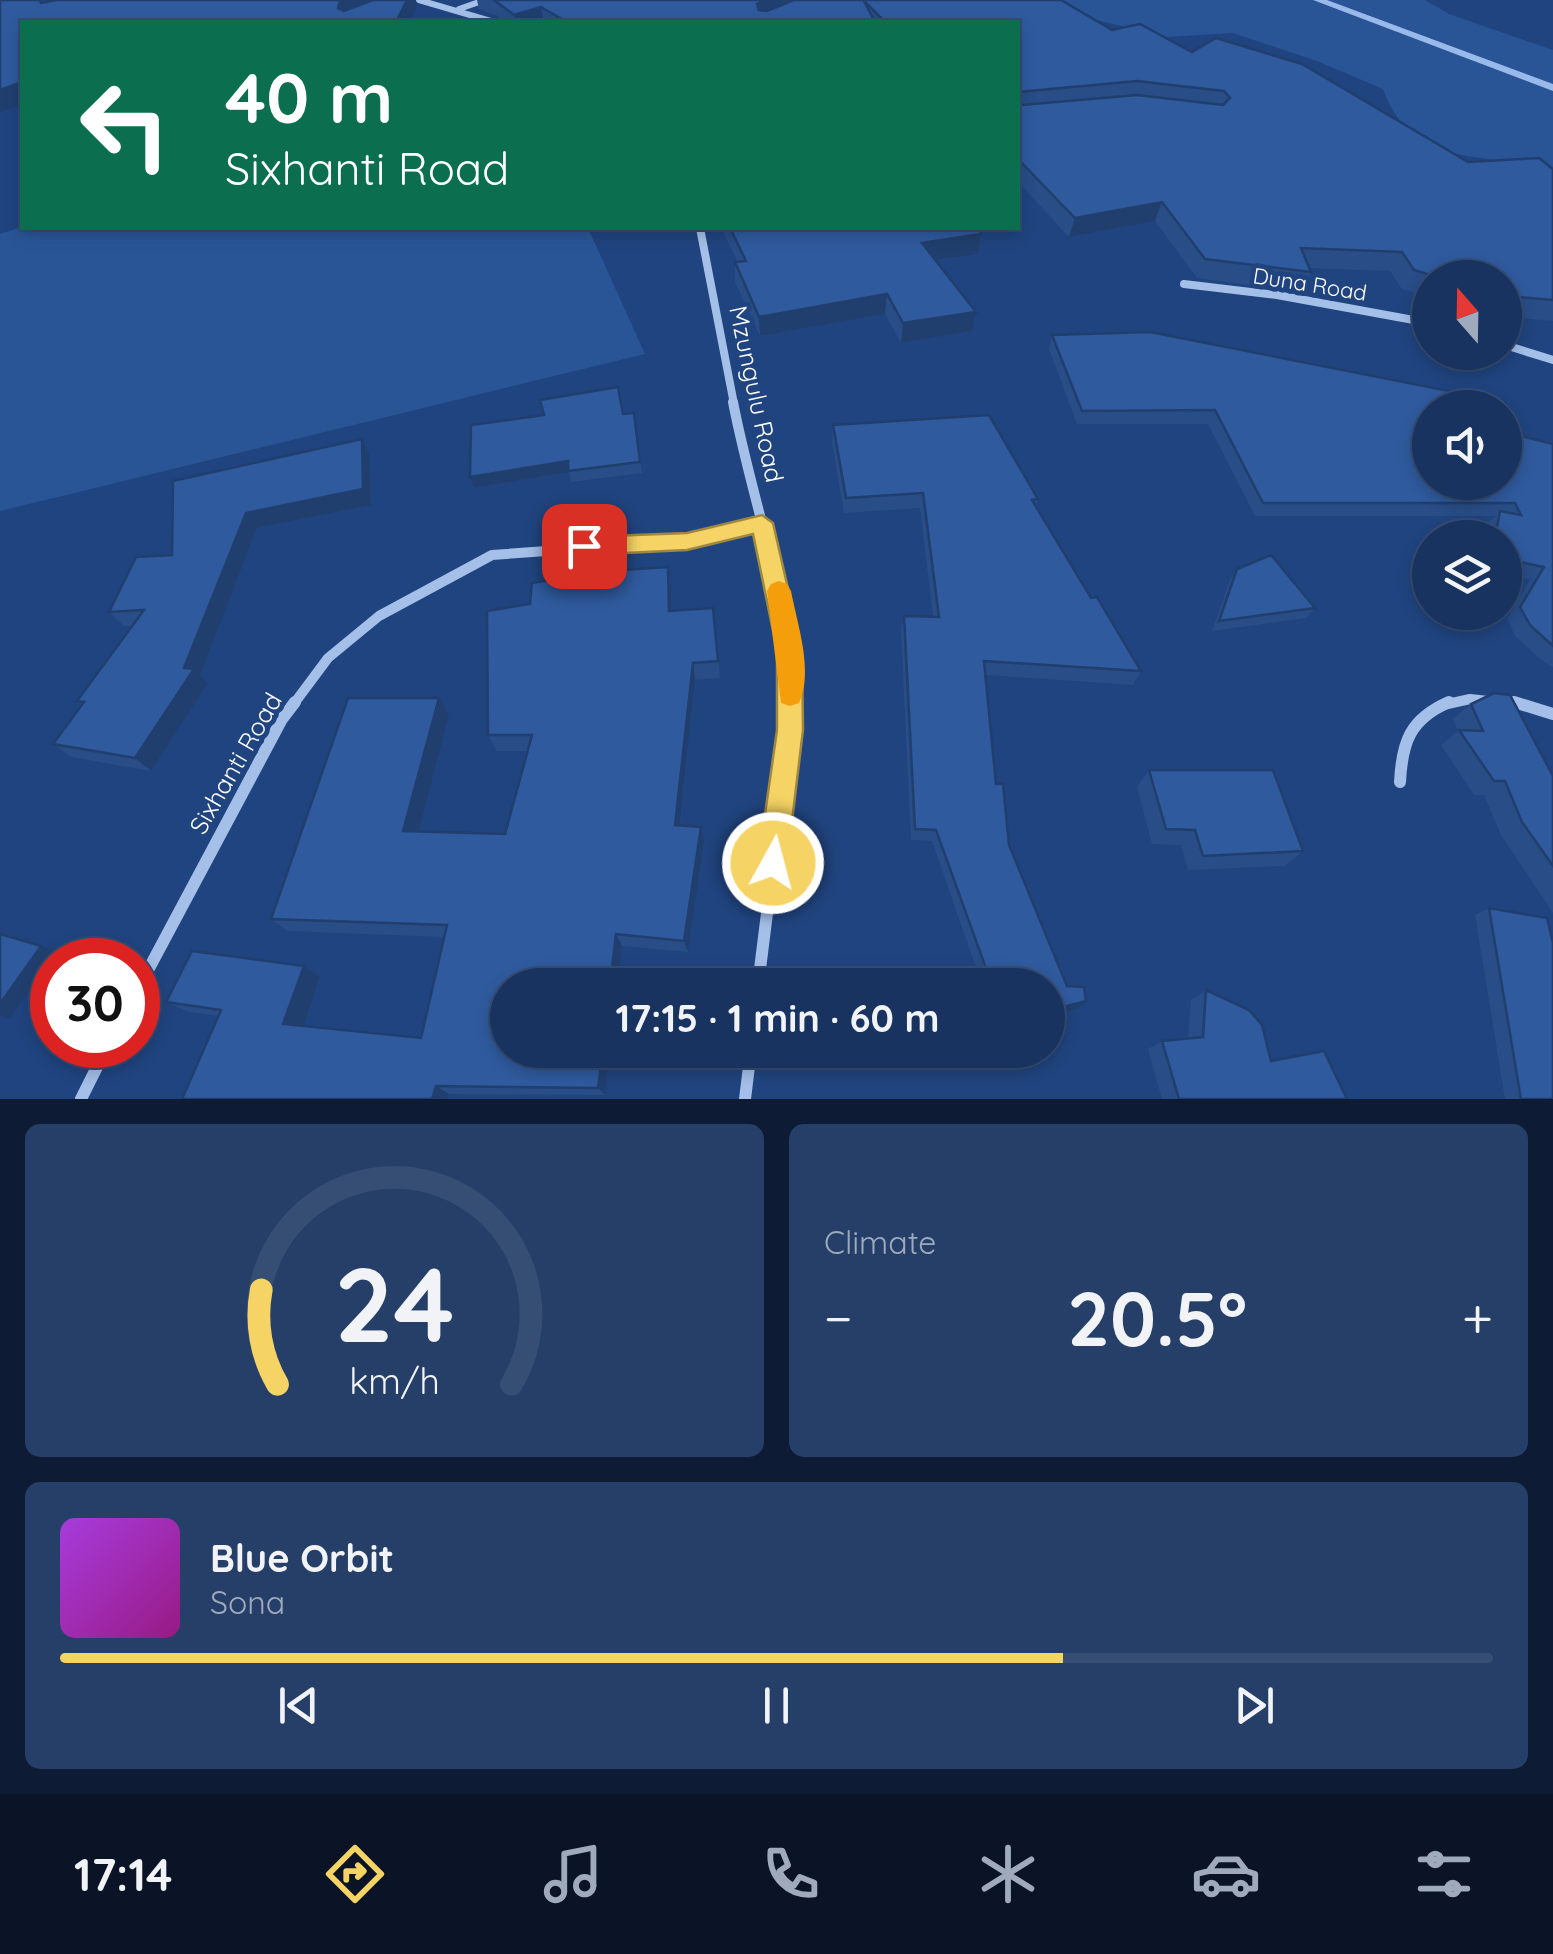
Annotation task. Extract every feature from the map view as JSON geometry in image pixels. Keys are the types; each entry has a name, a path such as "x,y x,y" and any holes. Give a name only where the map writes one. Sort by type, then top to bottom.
{"street":[{"path":"419,0 488,20"},
{"path":"458,9 485,0"},
{"name":"Mzungulu Road","path":"700,230 738,427 790,650 790,730 760,968"},
{"name":"Duna Road","path":"1184,284 1277,295 1412,320"},
{"path":"1522,350 1553,360"},
{"name":"Sixhanti Road","path":"160,948 282,719 328,658 379,616 438,580 492,556 538,549 687,542 762,523"},
{"path":"1400,782 1404,743 1424,714 1451,699 1532,706 1553,714"},
{"path":"81,1099 96,1068"},
{"path":"745,1099 749,1068"}],"shaded area":[{"path":"1017,0 1425,0 1449,14 1553,50 1553,172 1433,146 1413,134 1396,116 1383,89 1317,61 1233,33 1165,37"},
{"path":"20,228 589,230 645,354 0,511 0,234"}],"building":[{"path":"0,0 342,0 338,8 344,11 373,0 407,0 397,20 20,20 20,83 0,90"},
{"path":"494,0 765,0 757,4 759,10 767,11 794,0 1061,0 1112,30 1140,24 1192,52 1216,38 1302,64 1468,162 1539,158 1553,169 1553,300 1522,297 1522,260 1412,260 1412,267 1402,252 1301,248 1311,272 1205,259 1162,202 1075,218 1020,161 1020,103 1137,95 1223,105 1230,98 1224,91 1137,81 1020,92 1020,20 883,20 864,1 874,20 564,20 541,7 514,15"},
{"path":"731,230 979,230 981,234 922,243 976,312 903,323 887,294 759,317 735,262 746,261"},
{"path":"1150,332 1444,390 1412,390 1412,500 1522,500 1522,436 1553,444 1553,646 1530,625 1522,611 1522,604 1544,567 1522,562 1522,520 1498,520 1500,511 1521,515 1515,503 1263,503 1215,410 1082,411 1052,335"},
{"path":"618,387 623,414 634,413 640,462 568,471 568,461 470,477 471,425 544,415 540,400"},
{"path":"989,415 1038,499 1032,500 1141,671 984,661 996,784 1003,784 1009,845 1060,968 986,968 936,830 915,829 904,616 939,617 923,493 846,498 833,425"},
{"path":"362,439 363,489 246,513 184,668 194,669 135,758 53,744 84,702 77,701 144,610 109,612 136,557 172,555 173,481"},
{"path":"1271,555 1315,608 1219,621 1237,569"},
{"path":"668,567 669,611 713,608 718,661 693,663 675,825 701,827 684,941 616,934 612,968 490,968 490,1068 601,1068 598,1088 436,1086 432,1099 182,1099 221,1010 166,1002 192,951 304,966 283,1024 421,1038 447,925 271,919 348,698 439,698 403,831 505,834 532,735 488,735 487,611 530,604 532,583 606,571"},
{"path":"1494,693 1510,695 1553,776 1553,866 1522,822 1505,781 1494,781 1459,730 1483,731 1471,704"},
{"path":"1149,770 1273,770 1303,851 1203,856 1195,830 1166,829"},
{"path":"1489,908 1547,918 1553,943 1553,1099 1521,1099"},
{"path":"0,934 30,943 30,962 0,1004"},
{"path":"1065,981 1067,986 1084,987 1086,1001 1065,1007"},
{"path":"1206,990 1249,1010 1262,1025 1271,1061 1324,1051 1347,1099 1179,1099 1162,1041 1203,1037"}],"waterway":[{"path":"1318,0 1553,88"}],"slow traffic":[{"path":"779,591 790,650 790,695"}],"route":[{"path":"584,546 687,542 762,523 790,650 790,730 773,863"}]}
